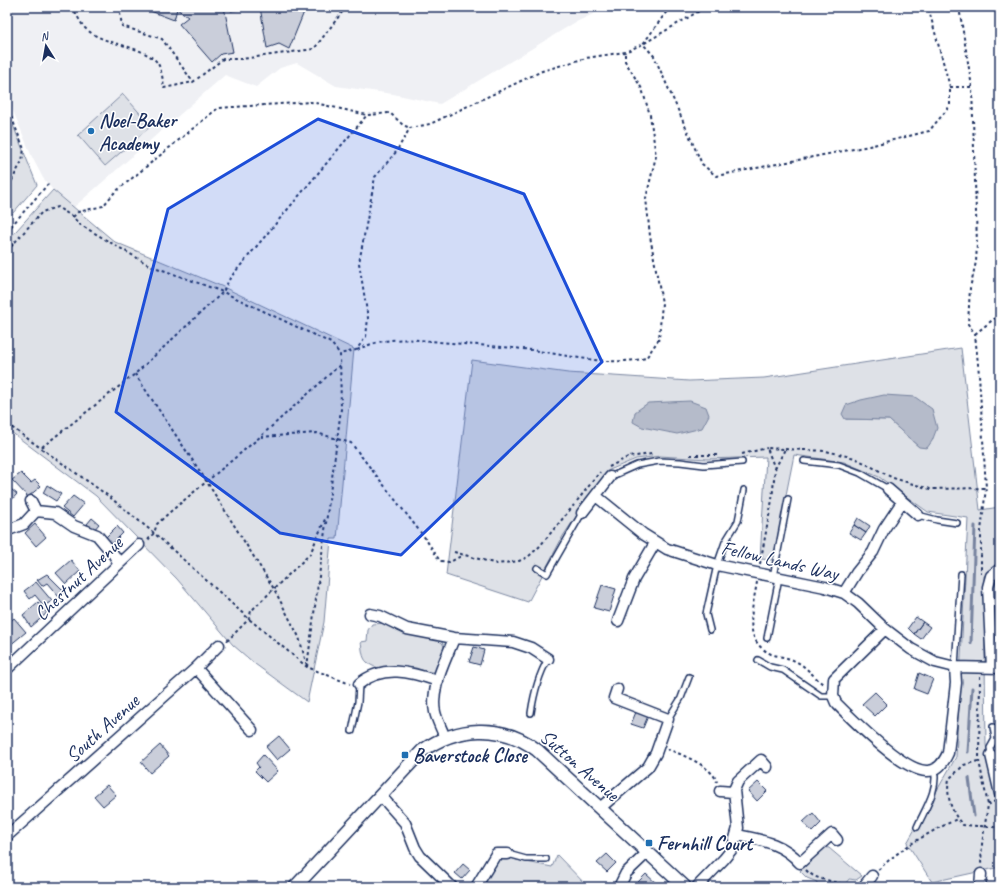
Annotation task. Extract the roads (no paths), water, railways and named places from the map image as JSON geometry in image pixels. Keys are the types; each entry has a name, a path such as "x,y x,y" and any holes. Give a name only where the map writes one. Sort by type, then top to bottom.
{"street":[{"path":"582,513 610,477"},
{"path":"888,489 918,515"},
{"name":"Fellow Lands Way","path":"596,496 656,543 667,549 717,565 825,587 844,593 858,603 885,629 917,652 935,662 955,667 996,668"},
{"path":"31,501 36,512"},
{"path":"844,593 857,572 873,552 884,529 902,502"},
{"path":"12,529 24,524 36,512 55,513 74,526 97,535 114,555 118,564"},
{"path":"618,621 634,579 656,543"},
{"name":"Chestnut Avenue","path":"7,670 139,545"},
{"path":"996,668 988,587 991,576 1000,569"},
{"path":"370,614 380,616 407,629 454,638 513,642 531,648 548,658"},
{"path":"885,629 834,679 833,691 836,703 882,748 911,766 925,771 934,769 944,763 948,753 956,683 955,667"},
{"path":"445,738 435,710 435,695 438,681 454,638"},
{"name":"South Avenue","path":"7,836 196,668 219,645"},
{"path":"196,668 252,730"},
{"path":"359,686 373,675 388,671 412,672 438,681"},
{"path":"600,808 644,772 652,761 668,719 614,698 617,689"},
{"name":"Sutton Avenue","path":"295,887 422,752 445,738 463,732 485,730 503,733 522,740 550,761 685,887"},
{"path":"991,755 997,772 1000,794"},
{"path":"697,887 729,854 737,834 738,816 733,792 738,781 761,760 767,767"},
{"path":"720,791 733,792"},
{"path":"381,796 405,823 414,848 420,856 452,887"},
{"path":"737,834 779,846 794,856 800,863 832,834 837,840"},
{"path":"476,887 496,854 500,852 508,854"},
{"path":"618,887 626,873 648,852"},
{"path":"980,887 981,874"},
{"path":"863,887 872,876"}],"lane":[{"path":"610,477 638,465 659,461 704,465 742,462"},
{"path":"804,461 839,465 860,473 888,489"},
{"path":"710,630 706,614 717,565 725,542 738,521 744,490"},
{"path":"767,638 788,499"},
{"path":"538,568 547,574 582,513"},
{"path":"918,515 936,520 957,523"},
{"path":"955,667 961,574"},
{"path":"531,713 536,686 548,658"},
{"path":"758,660 770,668 783,670 821,696 833,691"},
{"path":"668,719 681,698 689,677"},
{"path":"352,731 358,702 359,686"},
{"path":"991,755 990,748 995,739 992,727"},
{"path":"917,827 932,795 936,778 934,769"},
{"path":"508,854 526,859 546,859"}],"water":[{"path":"884,395 915,397 932,409 937,428 932,441 927,448 919,447 889,420 845,419 842,414 846,405"},
{"path":"690,401 706,407 709,415 702,428 677,434 642,427 633,422 635,412 648,403"}],"waterway":[{"path":"971,643 975,526"},
{"path":"968,752 972,688"},
{"path":"969,778 974,816"}],"place":[{"name":"Noel-Baker Academy","path":"91,131"},
{"name":"Baverstock Close","path":"405,755"},
{"name":"Fernhill Court","path":"649,843"}]}
